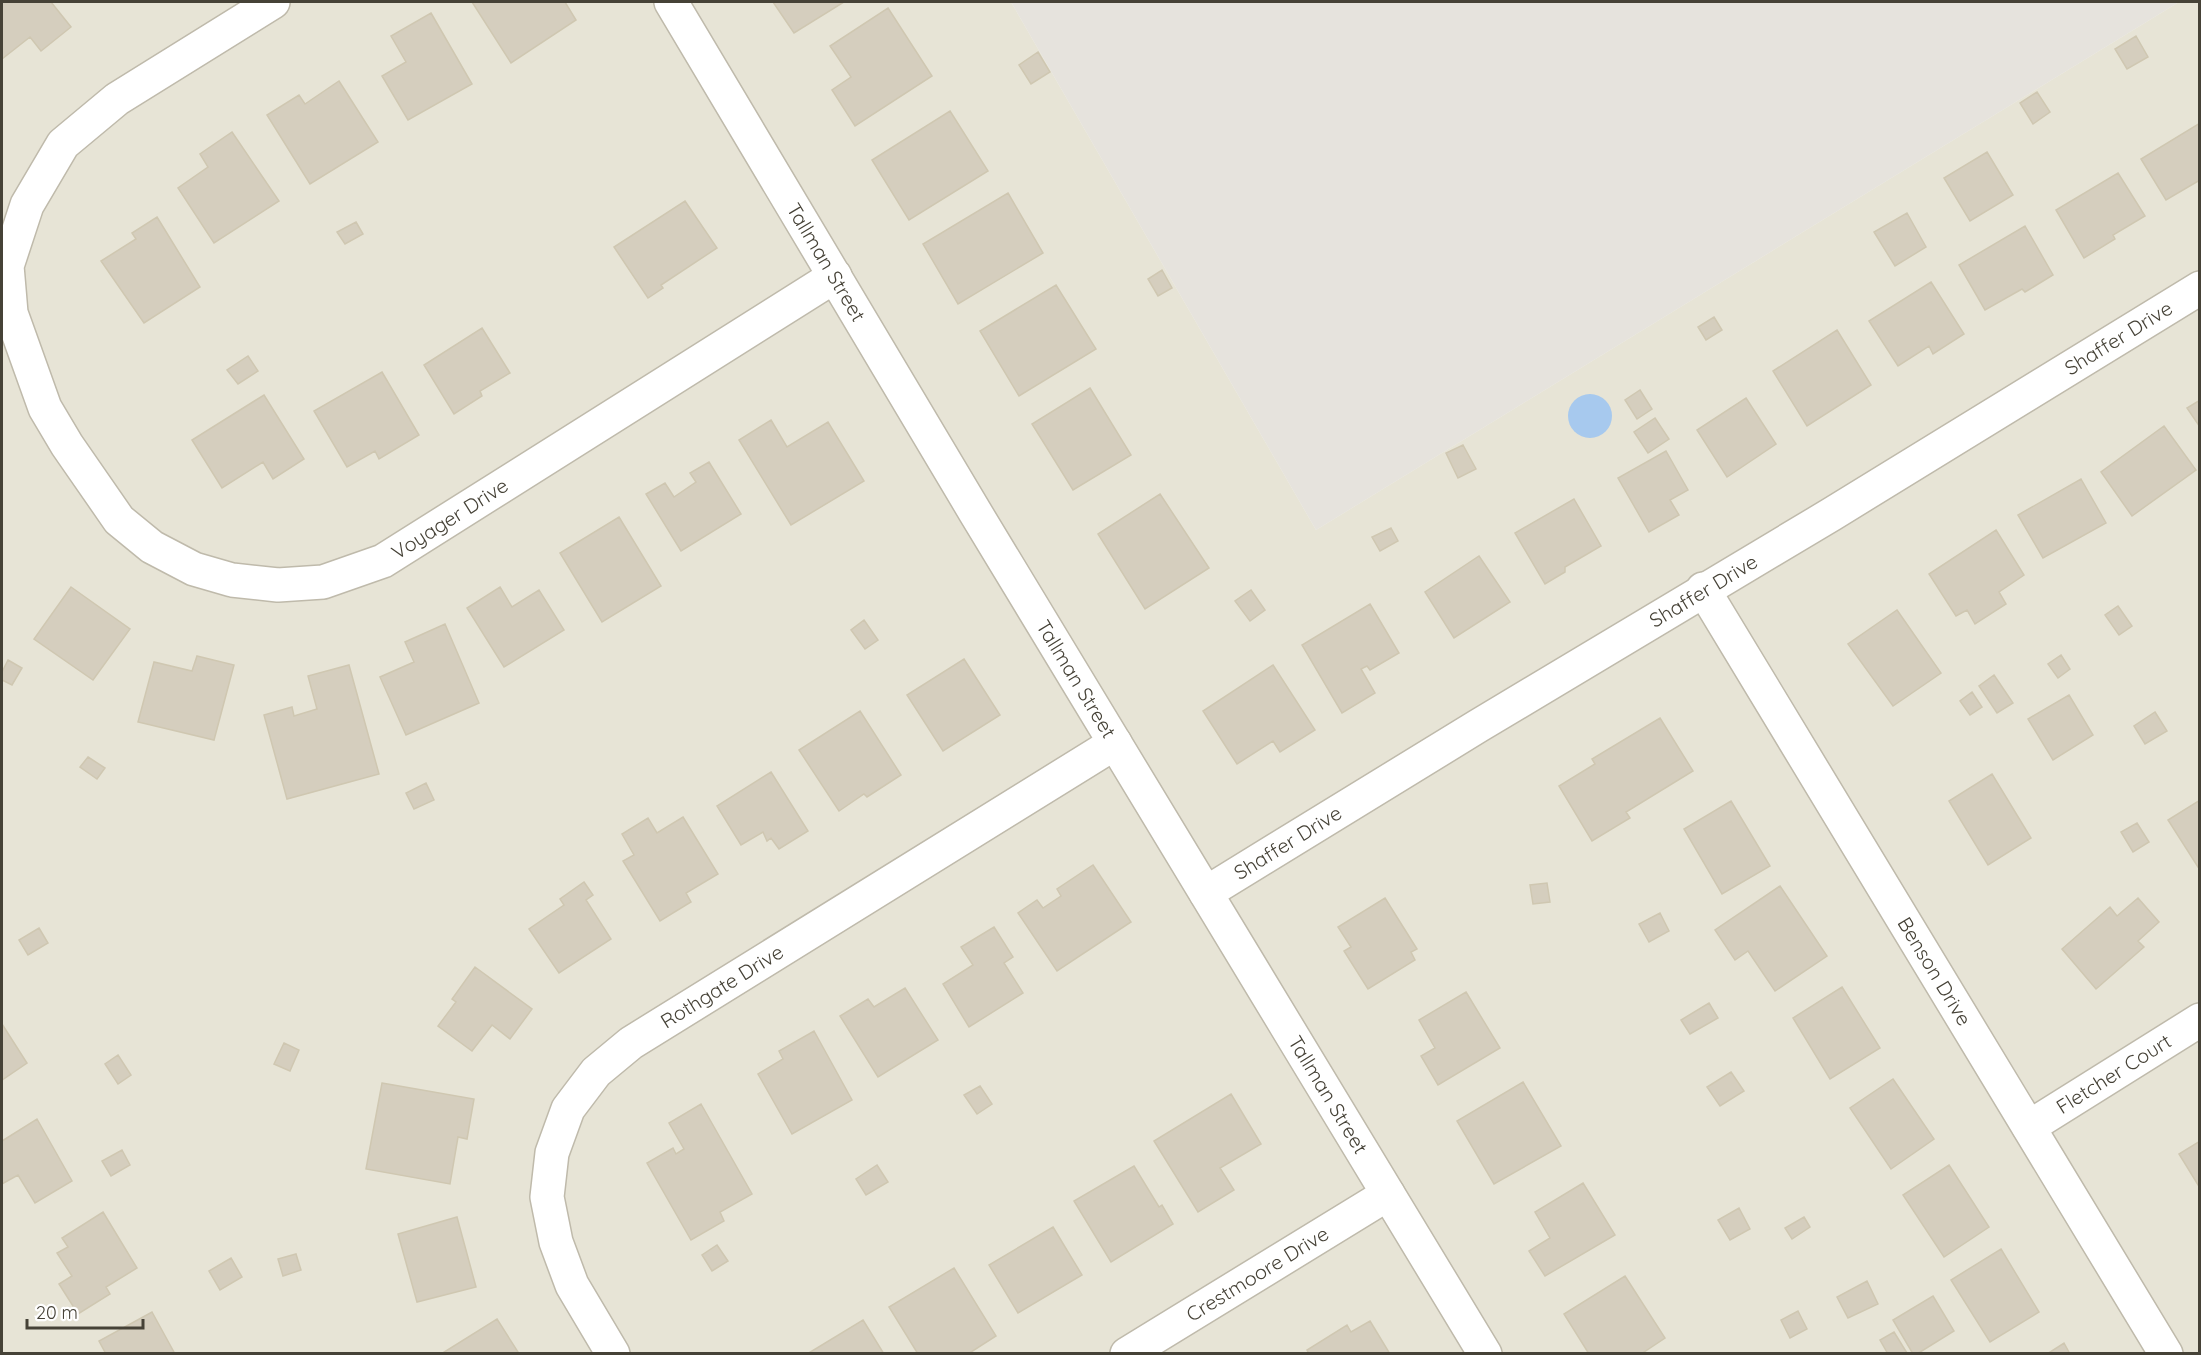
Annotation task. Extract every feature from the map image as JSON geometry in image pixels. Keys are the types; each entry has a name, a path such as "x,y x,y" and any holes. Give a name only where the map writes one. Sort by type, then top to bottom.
{"street":[{"name":"Voyager Drive","path":"273,2 117,99 63,144 27,205 7,266 11,313 45,408 67,446 119,520 152,548 194,569 232,579 278,585 323,582 383,561 835,276"},
{"name":"Tallman Street","path":"671,2 1115,743 1485,1353"},
{"name":"Shaffer Drive","path":"1206,893 1703,590 1842,508 2199,288"},
{"name":"Benson Drive","path":"1703,590 2166,1353"},
{"name":"Rothgate Drive","path":"613,1353 572,1285 556,1242 547,1197 552,1153 568,1109 596,1072 631,1043 1115,743"},
{"name":"Fletcher Court","path":"2029,1126 2199,1020"},
{"name":"Crestmoore Drive","path":"1127,1353 1388,1194"}],"shaded area":[{"path":"2,2 1011,2 1316,530 2179,2 2199,2 2199,1353 2,1354"},
{"path":"1011,2 2179,2 1316,530"}],"water":[{"path":"1590,394 1606,400 1612,416 1606,432 1590,438 1574,432 1568,416 1574,400"}],"building":[{"path":"2,2 51,2 71,27 41,51 30,37 2,59"},
{"path":"472,2 565,2 576,20 511,63"},
{"path":"773,2 844,2 794,33"},
{"path":"888,8 932,76 855,126 832,90 851,77 830,46"},
{"path":"431,13 472,84 408,120 382,76 406,62 391,36"},
{"path":"2136,36 2148,57 2127,69 2115,49"},
{"path":"1038,52 1050,72 1031,84 1019,65"},
{"path":"339,81 378,142 310,184 267,115 299,95 305,104"},
{"path":"2037,92 2050,112 2033,124 2020,103"},
{"path":"950,111 988,171 909,220 872,160"},
{"path":"2200,123 2200,180 2166,200 2141,159"},
{"path":"232,132 279,201 214,243 178,188 208,167 200,154"},
{"path":"1987,152 2013,195 1970,221 1944,178"},
{"path":"2118,173 2145,216 2113,235 2115,239 2084,258 2056,210"},
{"path":"1008,193 1043,253 958,304 923,244"},
{"path":"685,201 717,248 661,285 663,288 648,298 614,247"},
{"path":"1907,213 1926,247 1895,266 1874,232"},
{"path":"157,217 200,287 144,323 101,261 136,239 132,233"},
{"path":"356,222 363,234 345,244 337,232"},
{"path":"2025,226 2053,275 2025,292 2022,289 1985,310 1959,265"},
{"path":"1162,270 1172,288 1158,296 1148,279"},
{"path":"1931,282 1964,334 1933,354 1929,346 1898,366 1869,321"},
{"path":"1056,285 1096,349 1019,396 980,331"},
{"path":"1714,317 1722,330 1706,340 1698,327"},
{"path":"482,328 510,373 480,391 482,396 454,414 424,365"},
{"path":"1837,330 1871,385 1807,426 1773,371"},
{"path":"248,356 258,371 238,384 227,370"},
{"path":"382,372 419,435 379,459 375,451 347,467 314,411"},
{"path":"1090,388 1131,455 1073,490 1032,424"},
{"path":"1640,390 1652,409 1637,419 1625,400"},
{"path":"264,395 304,459 273,479 263,462 222,488 192,440"},
{"path":"1746,398 1776,444 1727,477 1697,430"},
{"path":"2200,400 2200,427 2187,408"},
{"path":"1655,418 1669,439 1648,453 1634,432"},
{"path":"771,420 787,447 828,422 864,481 791,525 739,440"},
{"path":"2164,426 2196,470 2132,516 2101,472"},
{"path":"1463,445 1476,469 1458,478 1446,453"},
{"path":"1666,451 1688,490 1670,500 1679,515 1649,532 1618,478"},
{"path":"709,462 741,514 681,551 646,494 665,483 674,497 696,482 690,473"},
{"path":"2081,479 2106,523 2043,558 2018,515"},
{"path":"1160,494 1209,568 1145,609 1098,534"},
{"path":"1574,499 1601,546 1565,567 1565,572 1545,584 1515,533"},
{"path":"619,517 661,586 602,622 560,553"},
{"path":"1391,528 1398,541 1380,551 1372,537"},
{"path":"1996,530 2024,575 1999,592 2006,604 1975,624 1967,610 1956,616 1929,574"},
{"path":"1479,556 1510,602 1454,638 1425,592"},
{"path":"71,587 130,629 93,680 34,639"},
{"path":"500,587 512,607 539,590 564,630 504,667 467,608"},
{"path":"1251,590 1265,610 1250,621 1235,601"},
{"path":"1370,604 1399,653 1370,670 1367,666 1361,669 1375,693 1342,713 1302,645"},
{"path":"2118,606 2132,626 2119,635 2105,615"},
{"path":"1897,610 1941,673 1893,706 1848,644"},
{"path":"864,620 878,640 865,649 851,630"},
{"path":"445,624 479,703 406,735 380,677 414,662 405,642"},
{"path":"2061,655 2070,669 2058,678 2048,664"},
{"path":"197,656 234,665 214,740 138,722 154,662 192,671"},
{"path":"964,659 1000,715 943,751 907,695"},
{"path":"8,660 22,668 12,685 2,680 2,672"},
{"path":"349,665 379,774 287,799 264,715 292,707 294,716 317,709 308,676"},
{"path":"1273,665 1315,730 1280,752 1273,741 1237,764 1203,711"},
{"path":"1994,675 2013,703 1997,713 1979,686"},
{"path":"1972,692 1982,707 1970,715 1960,701"},
{"path":"2069,695 2093,735 2053,760 2028,719"},
{"path":"860,711 901,775 867,797 864,794 839,811 799,750"},
{"path":"2155,712 2167,731 2145,744 2134,726"},
{"path":"1660,718 1693,771 1626,812 1630,818 1592,841 1559,786 1595,764 1592,759"},
{"path":"88,757 105,768 97,779 80,767"},
{"path":"771,772 808,831 779,849 771,838 767,841 763,832 741,845 717,806"},
{"path":"1992,774 2031,838 1988,865 1949,801"},
{"path":"426,783 434,800 414,809 406,793"},
{"path":"2200,800 2200,866 2198,867 2168,820"},
{"path":"1731,801 1770,866 1722,894 1684,829"},
{"path":"683,817 718,874 686,893 691,902 660,921 623,861 634,855 622,834 648,818 657,833"},
{"path":"2137,823 2149,842 2133,852 2121,832"},
{"path":"1093,865 1131,922 1057,971 1018,913 1037,900 1043,908 1061,896 1057,889"},
{"path":"584,882 593,895 586,900 611,939 559,973 529,929 564,905 560,899"},
{"path":"1547,883 1550,902 1533,904 1530,885"},
{"path":"1780,886 1827,956 1775,991 1748,951 1735,960 1715,930"},
{"path":"1385,898 1417,949 1411,952 1415,960 1368,989 1344,951 1351,947 1338,927"},
{"path":"2138,898 2159,922 2138,941 2144,947 2096,989 2062,949 2110,907 2117,916"},
{"path":"1660,913 1669,931 1649,942 1639,924"},
{"path":"994,927 1013,957 1004,963 1023,993 969,1027 943,984 973,965 961,947"},
{"path":"39,928 48,943 28,955 19,940"},
{"path":"475,967 532,1009 510,1039 492,1025 472,1051 438,1026 456,1002 452,999"},
{"path":"1842,987 1880,1048 1830,1079 1793,1018"},
{"path":"905,988 938,1040 878,1077 840,1016 868,999 874,1007"},
{"path":"1466,992 1500,1048 1438,1085 1421,1056 1435,1048 1419,1020"},
{"path":"1709,1003 1718,1018 1690,1034 1681,1020"},
{"path":"2,1024 27,1063 2,1080"},
{"path":"814,1031 852,1100 792,1134 758,1074 783,1059 779,1051"},
{"path":"284,1043 299,1050 290,1071 274,1064"},
{"path":"118,1055 131,1075 118,1084 105,1064"},
{"path":"1731,1072 1744,1091 1720,1106 1707,1087"},
{"path":"1893,1079 1934,1139 1891,1169 1850,1108"},
{"path":"1523,1082 1561,1146 1494,1184 1457,1121"},
{"path":"382,1083 474,1099 467,1139 458,1137 450,1184 366,1169"},
{"path":"980,1086 992,1104 977,1114 964,1095"},
{"path":"1231,1094 1261,1144 1220,1168 1234,1190 1198,1212 1154,1141"},
{"path":"701,1104 752,1194 720,1212 724,1221 691,1240 647,1163 673,1148 676,1154 684,1149 669,1123"},
{"path":"37,1119 72,1181 35,1203 18,1175 2,1184 2,1141"},
{"path":"2200,1141 2200,1188 2179,1154"},
{"path":"122,1150 130,1165 111,1176 102,1161"},
{"path":"877,1165 888,1182 866,1195 856,1179"},
{"path":"1949,1165 1989,1227 1944,1257 1903,1195"},
{"path":"1134,1166 1159,1207 1162,1205 1173,1224 1111,1262 1074,1201"},
{"path":"1583,1183 1615,1235 1545,1276 1529,1251 1550,1238 1535,1212"},
{"path":"1739,1208 1750,1229 1730,1240 1718,1220"},
{"path":"103,1212 137,1268 106,1287 110,1294 78,1314 59,1284 72,1276 57,1253 68,1247 62,1238"},
{"path":"457,1217 476,1287 417,1302 398,1234"},
{"path":"1804,1217 1810,1227 1792,1239 1785,1228"},
{"path":"1053,1227 1082,1275 1018,1313 989,1265"},
{"path":"717,1245 728,1261 712,1271 702,1255"},
{"path":"2001,1249 2039,1312 1990,1342 1951,1280"},
{"path":"296,1254 301,1270 283,1276 278,1259"},
{"path":"231,1258 242,1277 220,1290 209,1271"},
{"path":"954,1268 996,1336 968,1354 918,1354 889,1307"},
{"path":"1625,1276 1665,1338 1641,1354 1589,1354 1564,1314"},
{"path":"1867,1281 1878,1304 1848,1318 1837,1297"},
{"path":"1933,1296 1954,1331 1917,1354 1913,1354 1893,1320"},
{"path":"1798,1311 1807,1329 1790,1338 1781,1320"},
{"path":"152,1312 175,1354 106,1354 99,1341"},
{"path":"497,1319 518,1352 515,1354 441,1354"},
{"path":"863,1320 884,1354 807,1354"},
{"path":"1370,1321 1390,1354 1309,1354 1307,1350 1347,1325 1351,1332"},
{"path":"1894,1332 1907,1353 1888,1354 1880,1340"},
{"path":"2064,1343 2070,1354 2047,1354"}]}
